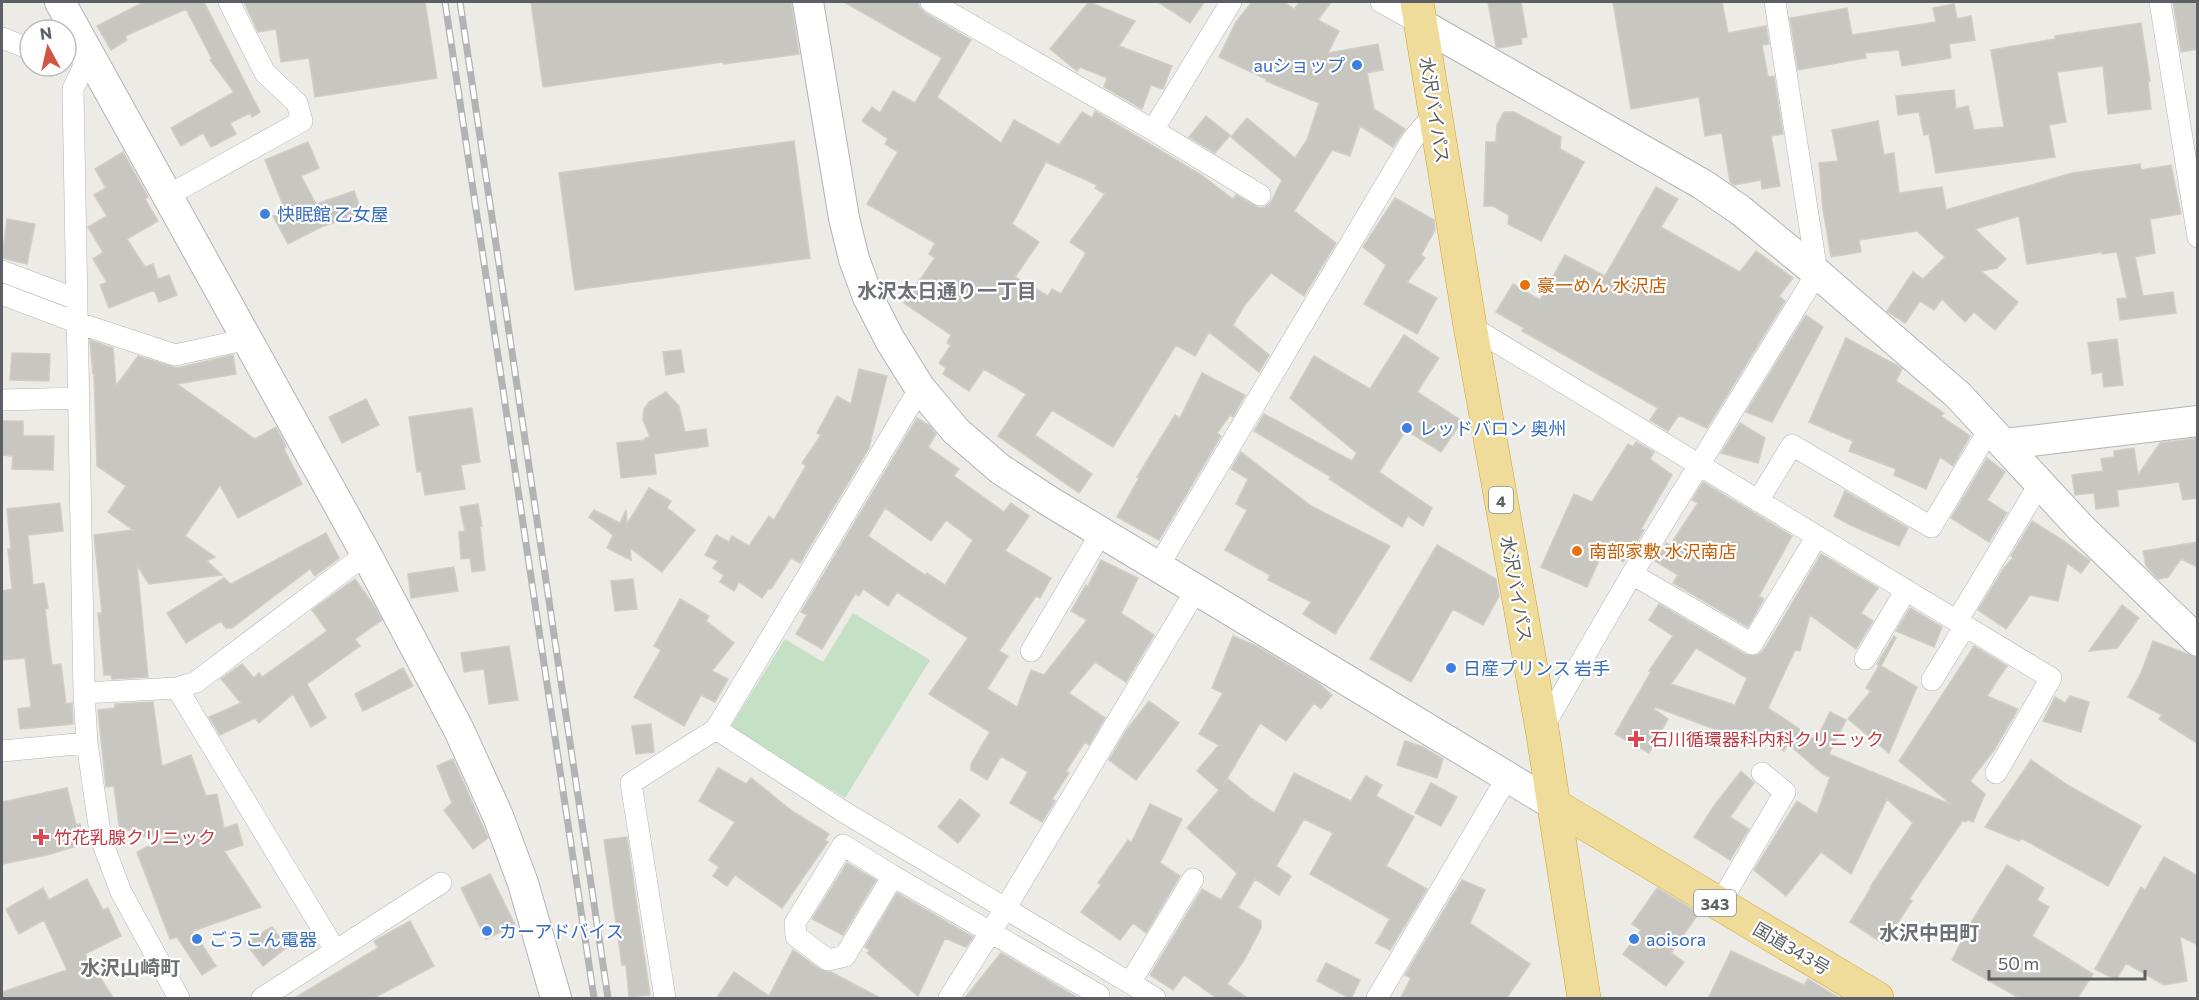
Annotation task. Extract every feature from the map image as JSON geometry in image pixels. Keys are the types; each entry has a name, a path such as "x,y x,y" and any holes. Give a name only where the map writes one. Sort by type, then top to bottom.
{"highway":[{"name":"水沢バイパス","path":"1419,13 1470,326 1542,729 1584,999"},
{"name":"国道343号","path":"1554,805 1719,905 1859,994"}],"street":[{"path":"60,2 66,18"},
{"path":"169,195 302,121 297,103 265,73 229,2"},
{"path":"808,2 844,218 854,259 872,306 890,340 920,388 956,431 1000,469 1101,533 1554,805"},
{"path":"931,2 1153,130 1260,195"},
{"path":"1153,130 1232,2"},
{"path":"1381,2 1419,13 1702,184 1740,210 1958,395 2081,528 2198,641"},
{"path":"1542,729 1632,574 1817,273 1775,2"},
{"path":"2160,2 2193,185 2198,237"},
{"path":"2,38 18,44"},
{"path":"78,53 169,195 434,680 498,816 523,883 556,999"},
{"path":"74,78 76,299 87,743 101,839 121,892 180,999"},
{"path":"1158,567 1412,140 1435,113"},
{"path":"2,271 76,299"},
{"path":"2,294 78,323 175,355 248,339"},
{"path":"1470,326 2050,678 1996,773"},
{"path":"665,999 631,783 716,729 920,388"},
{"path":"2,400 79,398"},
{"path":"1997,436 2198,421"},
{"path":"1758,501 1792,446 1932,527 1997,436"},
{"path":"1932,680 1961,623 2040,483"},
{"path":"1031,651 1101,533"},
{"path":"1632,574 1752,644 1817,536"},
{"path":"84,693 177,688 196,682 366,554"},
{"path":"949,999 1197,590"},
{"path":"1865,659 1906,590"},
{"path":"177,688 335,950"},
{"path":"716,729 844,812 1155,999"},
{"path":"2,751 87,743"},
{"path":"1719,905 1785,792 1762,773"},
{"path":"1377,999 1508,776"},
{"path":"893,876 845,956 828,960 796,936 795,923 843,845 1100,995 1098,999"},
{"path":"1130,983 1193,879"},
{"path":"262,999 441,883"}],"green space":[{"path":"853,613 930,660 845,798 730,728 785,639 823,662"}],"building":[{"path":"144,2 204,2 260,112 252,117 250,113 230,123 236,134 211,147 203,133 181,146 171,128 234,92 210,60 212,59 186,9 125,36 127,40 111,50 97,26"},
{"path":"244,2 425,2 437,78 315,97 309,58 281,62 276,29 258,32"},
{"path":"531,2 791,2 799,54 543,87"},
{"path":"844,2 918,2 925,13 971,40 937,97 1001,143 1014,120 1059,145 1082,112 1092,118 1095,111 1200,174 1233,199 1236,195 1259,208 1271,202 1282,180 1231,137 1247,118 1295,158 1307,140 1319,103 1266,81 1219,57 1236,22 1252,2 1284,2 1294,9 1300,2 1331,2 1318,20 1339,31 1328,53 1378,44 1383,70 1367,73 1374,109 1405,129 1393,147 1360,126 1350,156 1332,150 1294,211 1336,243 1304,296 1271,273 1244,306 1233,325 1269,355 1259,372 1209,332 1195,356 1176,345 1113,447 1052,410 1035,435 1092,474 1079,493 998,436 1026,394 984,369 969,391 943,374 946,368 939,363 951,345 947,343 951,335 904,303 935,258 929,254 935,243 867,204 898,152 885,144 888,139 862,121 872,107 880,113 893,91 915,103 942,58","holes":["1046,162 1097,185 1095,188 1105,194 1070,242 1086,253 1061,294 1052,289 1048,296 1015,277 1039,242 1012,224"]},
{"path":"1089,2 1135,21 1119,46 1172,66 1163,89 1151,85 1142,109 1104,87 1107,78 1080,67 1077,71 1050,49"},
{"path":"1158,2 1204,2 1190,23"},
{"path":"1488,2 1521,2 1527,37 1521,38 1522,44 1496,47"},
{"path":"1613,2 1722,2 1728,33 1766,26 1769,44 1762,45 1768,77 1774,76 1783,134 1771,136 1780,186 1762,189 1761,180 1734,185 1730,182 1722,133 1705,136 1699,97 1631,109"},
{"path":"2173,2 2195,2 2198,14 2198,49 2181,52"},
{"path":"1954,4 1957,19 1971,16 1975,40 1949,44 1951,58 1902,66 1899,50 1865,53 1866,58 1798,70 1790,18 1847,8 1852,35 1936,22 1933,8"},
{"path":"2141,23 2150,81 2148,81 2151,109 2108,114 2103,66 2057,72 2066,122 2049,125 2055,157 1936,173 1929,134 1924,135 1919,112 1898,115 1896,96 1954,90 1956,109 1968,106 1974,130 2004,127 1991,50 2055,39 2055,36"},
{"path":"1504,112 1514,112 1561,137 1560,149 1584,162 1541,241 1508,224 1509,215 1493,206 1484,206 1486,142 1496,142 1497,125"},
{"path":"1206,116 1230,135 1215,153 1189,137"},
{"path":"1878,121 1884,155 1894,153 1899,193 1942,187 1946,210 2072,173 2140,164 2141,170 2171,165 2181,214 2150,219 2155,253 2135,257 2143,296 2173,292 2176,313 2120,320 2117,299 2127,298 2117,252 2102,254 2102,252 2027,264 2019,216 1975,229 2006,259 1997,268 1981,271 2018,302 1995,330 1974,312 1965,322 1942,299 1934,310 1920,301 1905,323 1887,311 1913,272 1923,279 1945,257 1917,231 1859,240 1861,252 1831,257 1823,209 1819,163 1838,161 1832,130"},
{"path":"794,141 810,258 575,290 559,173"},
{"path":"308,142 319,168 301,176 316,204 354,191 362,213 321,227 288,244 273,216 285,210 265,160"},
{"path":"123,152 148,197 145,199 158,221 127,239 145,267 153,264 158,279 169,275 177,295 159,302 154,290 109,308 100,285 107,282 93,259 103,252 88,227 107,216 94,195 106,188 95,169"},
{"path":"1656,187 1678,199 1661,227 1740,272 1756,251 1793,278 1779,296 1785,301 1707,428 1679,415 1668,431 1650,420 1658,408 1522,331 1524,328 1496,312 1513,284 1540,300 1565,255 1605,276"},
{"path":"1395,198 1434,220 1435,230 1421,255 1425,258 1407,282 1437,298 1417,334 1364,304 1386,265 1363,247"},
{"path":"7,219 35,224 27,264 2,258"},
{"path":"1806,315 1823,327 1772,422 1746,412"},
{"path":"1404,335 1439,358 1417,392 1462,421 1441,452 1406,430 1379,472 1432,508 1423,526 1408,516 1402,527 1329,479 1331,477 1254,431 1264,414 1352,461 1357,453 1290,398 1314,356 1370,389"},
{"path":"1846,338 1902,369 1896,381 1944,413 1941,416 1970,436 1953,466 1940,457 1926,489 1894,475 1896,469 1849,451 1853,441 1809,422"},
{"path":"2117,339 2123,385 2104,387 2102,372 2092,374 2088,343"},
{"path":"90,340 113,348 116,386 138,356 177,368 233,355 236,374 177,384 255,439 276,427 286,446 284,449 302,484 238,518 220,485 185,536 215,557 207,561 222,575 149,584 137,565 148,677 112,679 111,675 104,675 98,613 102,613 94,535 133,530 108,512 126,486 97,466 94,374"},
{"path":"681,350 684,372 666,375 663,352"},
{"path":"12,353 50,354 49,381 10,380"},
{"path":"859,369 887,376 869,448 800,563 791,558 771,589 769,588 762,598 739,582 734,591 720,582 724,575 713,568 718,561 705,555 716,535 729,542 732,536 749,546 769,516 774,520 806,466 802,463 821,435 817,433 837,396 851,404"},
{"path":"1202,373 1245,395 1233,417 1230,415 1217,433 1221,436 1159,540 1117,517 1139,478 1137,477 1175,415 1180,418"},
{"path":"666,392 679,406 685,432 706,429 708,446 654,454 656,474 621,478 617,443 645,440 650,437 643,420 644,409 649,402"},
{"path":"366,399 379,425 342,443 329,417"},
{"path":"472,408 480,462 461,465 465,489 425,495 421,471 417,472 409,417"},
{"path":"917,418 930,426 936,434 928,447 959,469 954,476 1004,512 1011,503 1029,516 1005,551 1051,578 1040,598 1036,596 999,651 1008,656 987,689 1017,707 1031,670 1044,675 1087,620 1071,611 1086,585 1088,586 1101,560 1138,578 1121,613 1154,635 1126,682 1095,662 1069,693 1105,718 1089,745 1085,742 1066,771 1069,773 1052,799 1055,801 1042,822 1010,803 1028,772 1001,756 987,780 971,770 971,764 990,732 929,694 968,638 897,592 888,606 863,589 859,596 855,594 822,649 796,634 807,615 801,612","holes":["885,508 931,541 946,520 973,540 945,585 927,573 925,575 868,536"]},
{"path":"2,421 23,421 23,436 54,436 53,470 12,469 13,456 2,455"},
{"path":"1740,423 1765,438 1758,463 1721,453"},
{"path":"2198,438 2198,498 2183,500 2179,482 2117,490 2119,506 2096,509 2094,493 2075,495 2072,475 2103,471 2101,459 2114,457 2114,451 2134,448 2138,475 2160,443"},
{"path":"1636,442 1654,452 1650,459 1672,475 1630,553 1623,562 1605,547 1587,587 1541,567 1574,494 1592,502 1628,444 1633,447"},
{"path":"1241,452 1311,506 1390,546 1335,634 1303,614 1311,602 1268,580 1270,575 1225,550 1247,510 1236,504 1248,479 1231,469"},
{"path":"1987,458 2005,472 1987,500 2007,513 1989,542 1951,518"},
{"path":"1703,482 1792,536 1759,596 1764,599 1748,627 1673,583 1678,575 1655,561 1666,543 1670,545 1698,503 1692,500"},
{"path":"649,488 671,501 667,508 695,530 662,572 630,548 631,560 607,548 613,535 589,517 594,510 620,523 626,510 627,524"},
{"path":"1845,491 1908,528 1899,546 1834,516"},
{"path":"60,503 63,531 28,535 33,585 44,583 52,665 61,664 66,704 72,703 73,724 20,729 18,709 31,707 25,658 2,660 2,591 12,589 7,509"},
{"path":"478,504 485,570 472,572 470,558 461,559 459,532 465,531 460,507"},
{"path":"2032,521 2090,561 2081,573 2067,563 2058,601 2030,595 2006,629 1978,610 2004,568 2013,558 2011,556"},
{"path":"326,533 339,558 315,576 310,569 232,628 226,628 221,621 186,643 167,613 224,578 231,584"},
{"path":"2198,542 2198,567 2181,559 2168,577 2158,579 2146,566 2143,551"},
{"path":"1437,545 1496,579 1499,596 1483,625 1453,609 1411,682 1370,659"},
{"path":"1821,554 1878,588 1861,613 1873,621 1856,649 1810,615 1800,651 1795,650 1768,708 1816,740 1830,712 1846,720 1829,754 1952,805 1899,761 1974,646 2007,666 1987,696 2018,709 1994,750 1970,781 1985,794 1973,822 1963,820 1909,899 1912,901 1884,944 1850,922 1870,887 1913,823 1887,799 1851,874 1821,852 1786,896 1754,870 1797,801 1817,814 1830,777 1823,774 1788,744 1784,751 1752,729 1747,741 1655,707 1654,709 1668,719 1649,753 1615,734 1651,672 1649,671 1673,636 1649,620 1659,604 1746,655 1758,655 1763,651","holes":["1696,648 1747,678 1735,705 1671,684"]},
{"path":"454,567 458,591 411,598 408,574"},
{"path":"355,579 382,620 355,639 360,646 307,684 326,718 311,727 293,694 259,723 255,718 220,735 209,717 241,703 221,679 242,664 254,678 259,673 262,677 327,631 312,610"},
{"path":"633,579 637,609 615,611 611,581"},
{"path":"680,599 709,616 706,621 734,643 712,671 728,679 715,702 701,695 684,726 634,697 661,650 654,646"},
{"path":"2122,605 2139,618 2117,648 2089,651"},
{"path":"1910,608 1942,627 1934,647 1896,631"},
{"path":"1233,636 1256,646 1317,682 1332,695 1321,709 1314,703 1286,741 1260,723 1223,785 1228,779 1252,799 1274,813 1294,773 1351,801 1366,776 1382,785 1376,796 1414,817 1386,866 1427,889 1390,950 1376,943 1390,919 1310,874 1333,833 1304,819 1276,866 1291,876 1279,895 1255,879 1238,908 1261,921 1261,928 1243,962 1227,984 1249,999 1218,999 1184,975 1173,990 1150,975 1202,889 1221,900 1237,873 1187,828 1219,790 1197,771 1219,745 1199,734 1223,693 1212,688"},
{"path":"1894,636 1896,638 1881,666 1917,687 1889,753 1848,719 1871,691 1866,688"},
{"path":"2153,641 2198,658 2198,744 2159,719 2162,715 2128,697 2141,673"},
{"path":"509,646 518,700 489,704 484,669 464,672 461,653"},
{"path":"403,668 413,686 363,711 355,694"},
{"path":"2070,696 2089,702 2081,732 2043,721 2055,697 2065,703"},
{"path":"1149,701 1179,723 1136,780 1109,760 1126,731"},
{"path":"153,702 162,766 191,755 206,796 217,794 224,828 237,824 243,845 224,851 261,907 193,931 216,966 202,975 177,937 170,939 137,852 178,831 136,838 132,829 120,833 114,786 106,787 98,710 115,708 115,704"},
{"path":"651,724 654,752 636,754 632,726"},
{"path":"1405,741 1423,747 1443,759 1437,778 1397,765"},
{"path":"453,759 488,838 473,849 444,810 452,803 437,766"},
{"path":"2031,760 2069,786 2141,826 2108,886 2021,838 2019,841 1985,827"},
{"path":"718,768 746,784 751,778 792,811 829,834 825,840 828,842 782,908 735,875 727,886 713,876 719,867 709,860 735,822 699,801"},
{"path":"1741,771 1754,783 1730,817 1749,829 1730,860 1694,837"},
{"path":"1431,783 1457,797 1441,826 1415,813"},
{"path":"67,788 76,825 80,824 84,844 47,855 2,864 2,802"},
{"path":"960,799 980,815 958,843 938,827"},
{"path":"1150,804 1182,819 1160,863 1180,876 1146,933 1133,923 1120,940 1081,912 1101,885 1098,883 1128,840 1131,843"},
{"path":"627,837 650,995 629,997 626,965 622,965 604,840"},
{"path":"2164,857 2198,876 2198,945 2180,936 2187,981 2164,985 2126,963 2116,980 2095,969 2141,887 2145,890"},
{"path":"847,863 876,880 843,935 812,919"},
{"path":"2007,865 2044,888 2037,900 2049,907 2032,936 2093,974 2077,999 2021,999 1952,960 1973,919"},
{"path":"490,874 515,925 486,939 461,888"},
{"path":"87,879 103,910 108,908 121,936 85,954 114,999 2,999 2,992 67,970 44,920 19,934 6,909 43,888 49,900"},
{"path":"1462,880 1485,890 1470,923 1530,964 1506,999 1400,999 1411,978 1405,975"},
{"path":"1657,888 1699,913 1671,953 1684,962 1666,986 1623,954 1641,930 1632,924"},
{"path":"897,893 973,937 966,947 945,938 918,996 867,953 870,950 865,947"},
{"path":"410,921 434,966 372,999 293,999 378,948 374,941"},
{"path":"272,927 287,947 263,966 245,942"},
{"path":"793,950 821,970 831,972 882,999 716,999 734,972 769,996"},
{"path":"1731,951 1804,985 1808,979 1841,999 1708,999"},
{"path":"1001,953 1080,999 964,999"},
{"path":"1326,963 1360,980 1351,999 1317,981"}],"railway":[{"path":"445,2 594,998"},
{"path":"460,2 608,998"}],"place":[{"name":"auショップ","path":"1357,65"},
{"name":"快眠館 乙女屋","path":"265,214"},
{"name":"豪一めん 水沢店","path":"1525,285"},
{"name":"レッドバロン 奥州","path":"1407,428"},
{"name":"南部家敷 水沢南店","path":"1577,551"},
{"name":"日産プリンス 岩手","path":"1451,668"},
{"name":"石川循環器科内科クリニック","path":"1636,739"},
{"name":"竹花乳腺クリニック","path":"41,837"},
{"name":"カーアドバイス","path":"487,931"},
{"name":"ごうこん電器","path":"197,939"},
{"name":"aoisora","path":"1634,939"}],"district":[{"name":"水沢太日通り一丁目","path":"947,290"},
{"name":"水沢中田町","path":"1929,932"},
{"name":"水沢山崎町","path":"130,967"}]}
